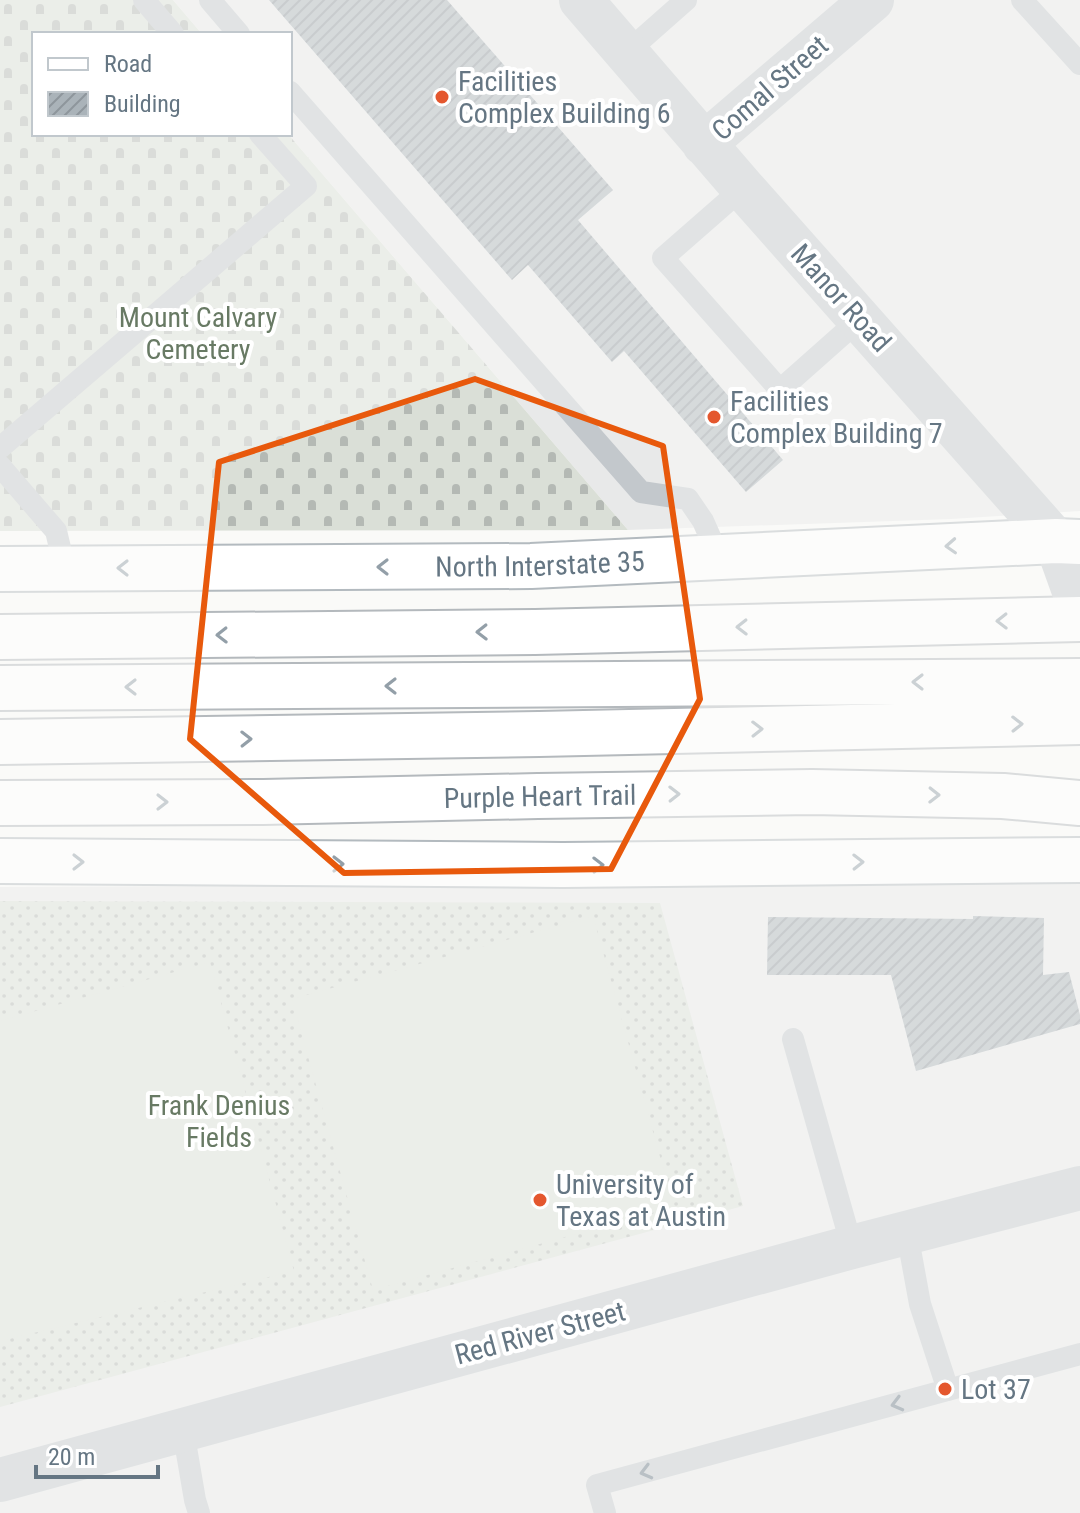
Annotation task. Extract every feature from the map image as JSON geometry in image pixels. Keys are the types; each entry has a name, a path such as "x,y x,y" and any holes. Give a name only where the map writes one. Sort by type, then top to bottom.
{"main road":[{"name":"North Interstate 35","path":"0,569 531,566 1068,542"},
{"path":"0,637 535,632 1080,619"},
{"path":"0,688 1080,681"},
{"path":"0,742 1080,722"},
{"name":"Purple Heart Trail","path":"0,803 263,802 812,792 1003,796 1080,803"},
{"path":"0,861 578,865 1080,860"}],"street":[{"name":"Manor Road","path":"581,0 860,319 1068,542 1080,606"},
{"name":"Comal Street","path":"704,144 868,1"},
{"name":"Red River Street","path":"0,1480 852,1247 1080,1188"}],"lane":[{"path":"144,0 171,32"},
{"path":"210,0 237,32"},
{"path":"626,53 686,0"},
{"path":"1022,0 1080,64"},
{"path":"292,94 641,492 688,499 703,521 719,557"},
{"path":"0,448 306,186 262,136"},
{"path":"743,188 663,258 780,390 860,319"},
{"path":"0,466 56,531 65,569"},
{"path":"793,1039 852,1247"},
{"path":"907,1233 920,1304 948,1390"},
{"path":"605,1513 597,1485 1080,1354"},
{"path":"183,1430 199,1513"}],"highlighted area":[{"path":"475,379 663,446 700,699 611,869 344,873 190,739 219,462"}],"shaded area":[{"path":"173,0 1080,0 1080,511 951,519 628,530 290,136 292,32 200,32"},
{"name":"University of Texas at Austin","path":"1080,882 1080,1513 0,1513 0,887"}],"green space":[{"name":"Mount Calvary Cemetery","path":"0,0 173,0 200,32 32,32 32,136 290,136 628,530 0,531"},
{"name":"Frank Denius Fields","path":"0,901 660,903 743,1206 0,1407"},
{"path":"593,916 674,1207 373,1290 292,999"},
{"path":"210,962 294,1271 0,1341 0,1021"}],"building":[{"name":"Facilities Complex Building 6","path":"269,0 447,0 613,190 578,220 783,460 746,492 624,351 612,362 528,265 512,280"},
{"path":"973,916 1044,918 1043,975 1069,972 1080,1024 916,1071 891,975 767,975 768,917 973,919"}],"place":[{"name":"Facilities Complex Building 6","path":"442,97"},
{"name":"Facilities Complex Building 7","path":"714,417"},
{"name":"University of Texas at Austin","path":"540,1200"},
{"name":"Lot 37","path":"945,1389"}]}
